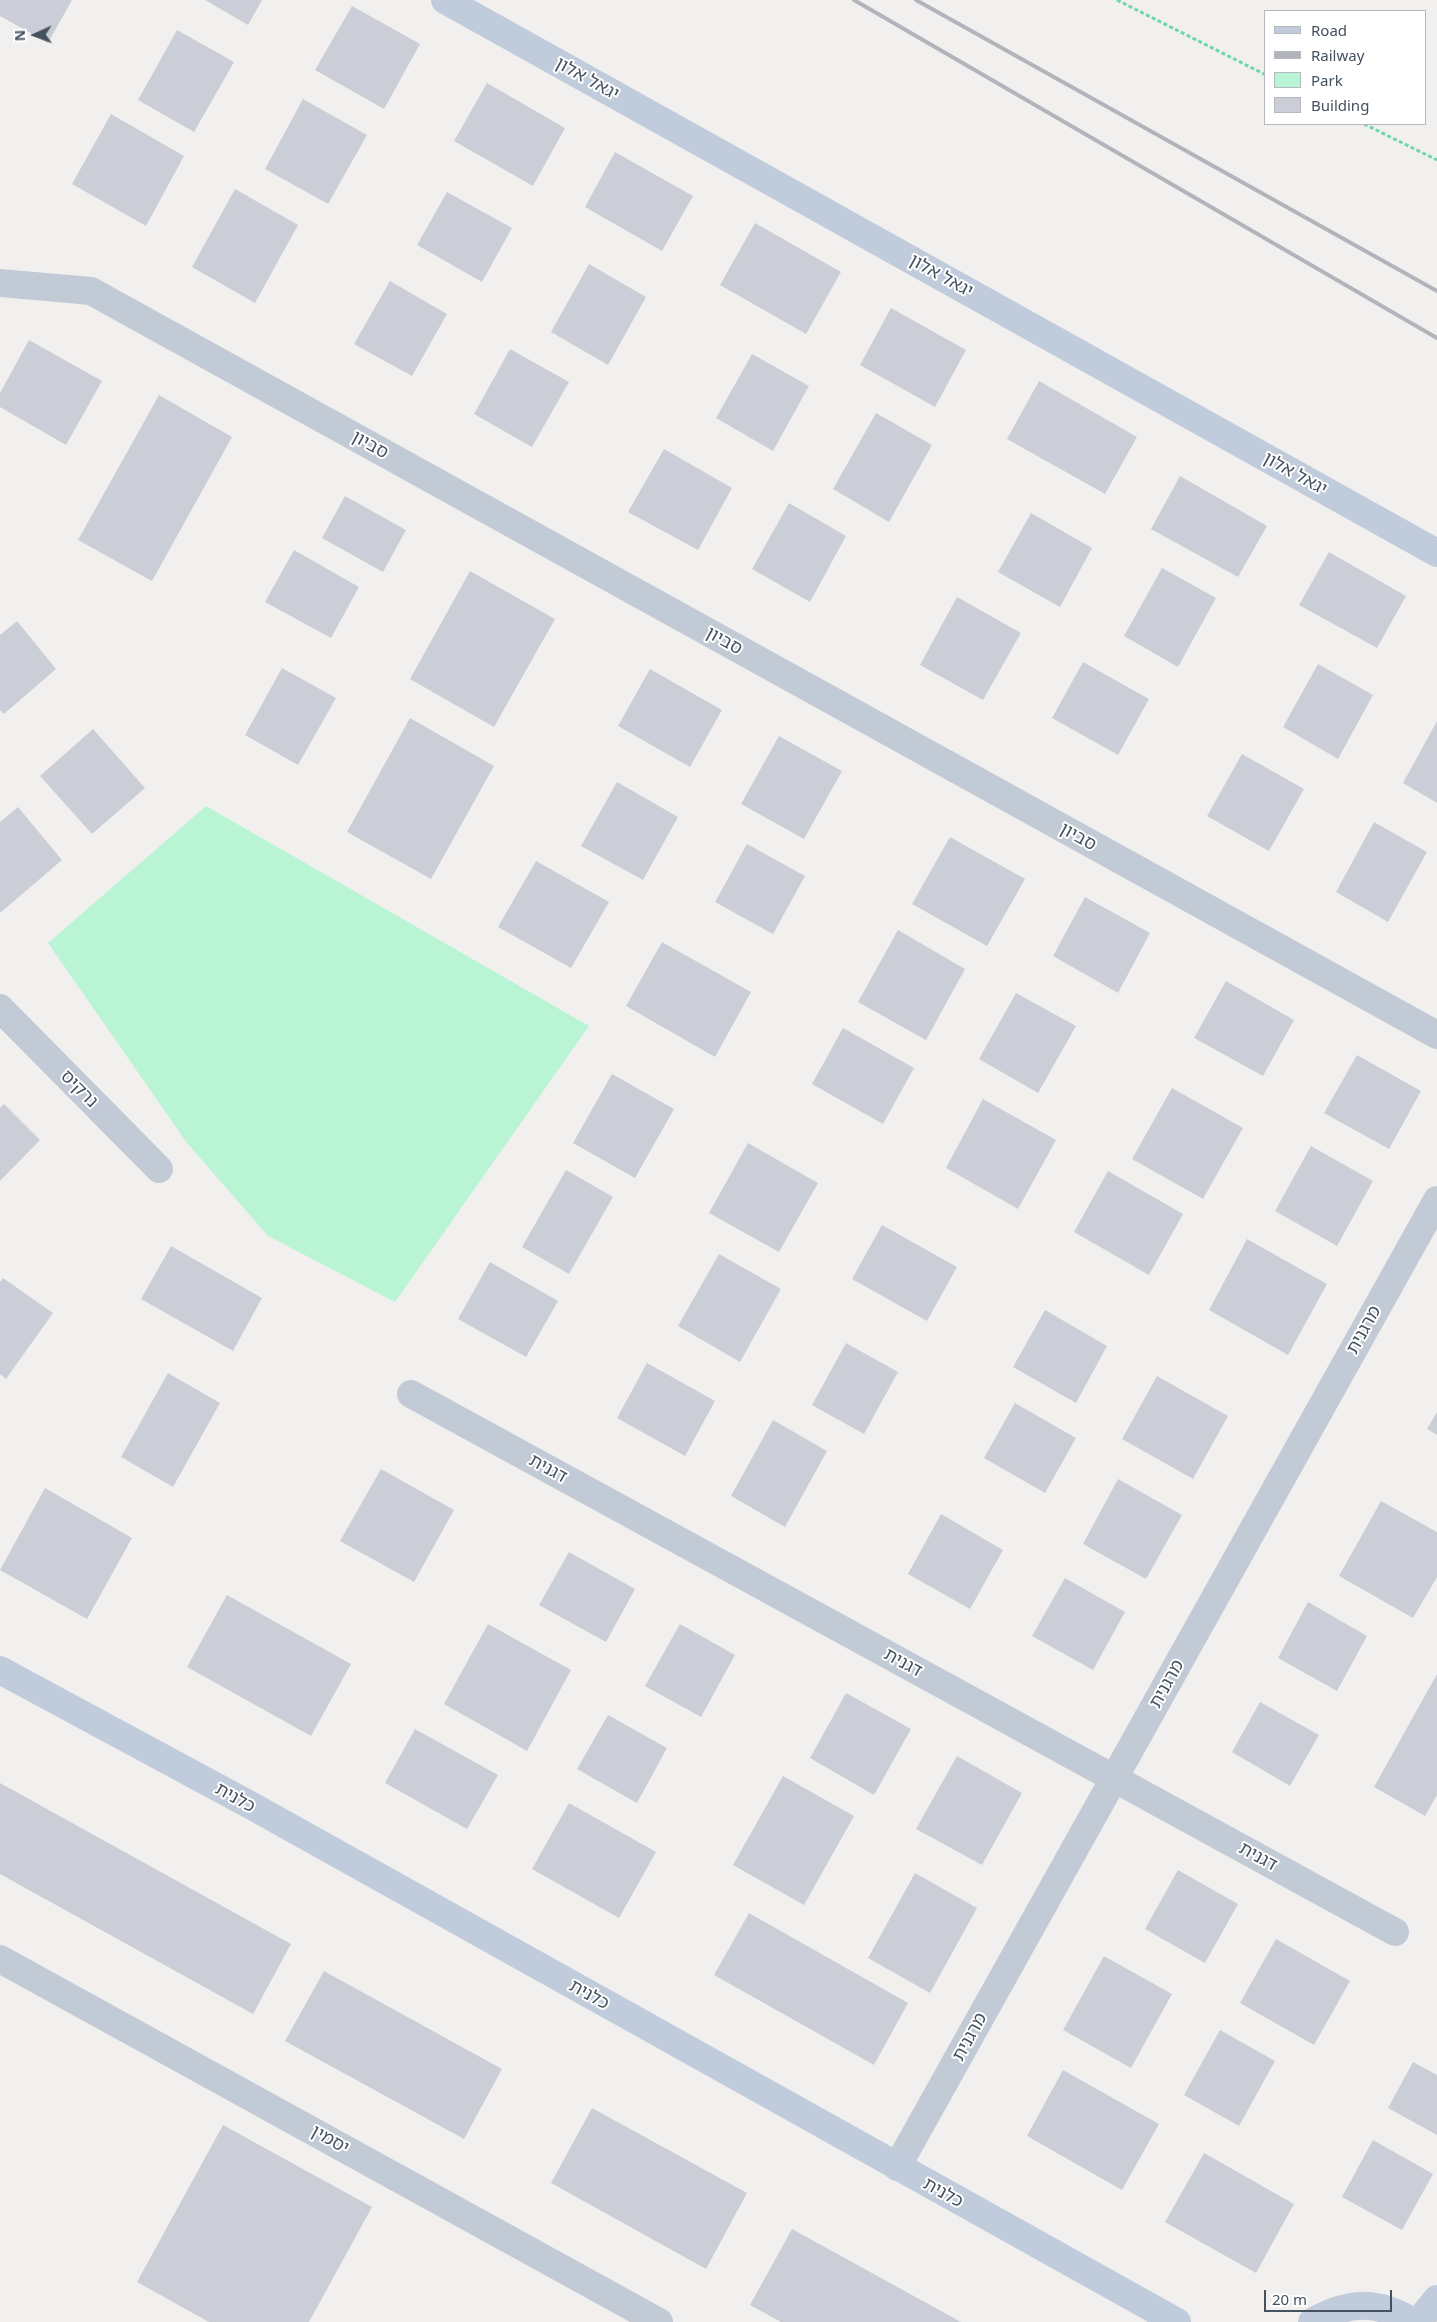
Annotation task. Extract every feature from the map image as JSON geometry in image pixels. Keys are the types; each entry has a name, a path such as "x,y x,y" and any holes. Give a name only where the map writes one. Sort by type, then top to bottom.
{"street":[{"name":"יגאל אלון","path":"445,0 1437,553"},
{"name":"סביון","path":"0,283 91,291 1437,1035"},
{"name":"נרקיס","path":"0,1008 159,1169"},
{"name":"מרגנית","path":"897,2167 1437,1200"},
{"name":"דגנית","path":"411,1394 1395,1932"},
{"name":"כלנית","path":"0,1670 252,1806 1177,2322"},
{"name":"יסמין","path":"0,1959 660,2322"},
{"path":"1418,2322 1437,2300"},
{"path":"1312,2322 1327,2313 1350,2306 1373,2305 1396,2312 1412,2322"}],"path":[{"path":"1117,0 1264,73"},
{"path":"1366,125 1437,160"}],"green space":[{"path":"206,806 589,1026 395,1302 268,1236 187,1143 48,943"}],"building":[{"path":"0,0 72,0 48,43 0,16"},
{"path":"205,0 262,0 248,25"},
{"path":"352,6 420,44 384,109 315,70"},
{"path":"177,30 234,62 194,132 138,100"},
{"path":"487,83 565,128 533,186 454,141"},
{"path":"303,99 367,135 328,204 265,169"},
{"path":"111,114 184,156 146,226 72,184"},
{"path":"615,152 693,196 662,251 585,207"},
{"path":"235,189 298,225 255,303 192,267"},
{"path":"447,192 512,228 482,282 417,245"},
{"path":"755,223 841,272 806,334 720,285"},
{"path":"589,264 646,297 608,365 551,332"},
{"path":"390,281 447,314 412,376 354,344"},
{"path":"891,308 966,350 935,407 860,365"},
{"path":"29,340 102,381 66,445 0,407 0,393"},
{"path":"510,349 569,382 532,447 474,414"},
{"path":"752,354 809,386 773,451 716,418"},
{"path":"1039,381 1137,437 1105,494 1007,439"},
{"path":"159,395 232,437 152,581 78,540"},
{"path":"876,413 932,445 889,522 833,489"},
{"path":"664,449 732,488 698,550 628,512"},
{"path":"1180,476 1267,526 1238,577 1151,529"},
{"path":"345,496 406,530 383,572 322,538"},
{"path":"789,503 846,536 810,602 752,569"},
{"path":"1031,513 1092,548 1060,607 998,572"},
{"path":"294,550 359,587 331,638 265,602"},
{"path":"1329,552 1406,596 1377,648 1299,605"},
{"path":"1162,568 1216,598 1178,667 1124,636"},
{"path":"470,571 555,619 494,727 410,679"},
{"path":"957,597 1021,633 983,700 920,665"},
{"path":"17,621 56,669 4,714 0,710 0,635"},
{"path":"1083,662 1149,699 1118,755 1052,718"},
{"path":"1318,664 1373,695 1338,759 1283,727"},
{"path":"282,668 336,698 298,765 245,735"},
{"path":"650,669 722,710 690,767 618,726"},
{"path":"410,718 494,766 431,879 347,832"},
{"path":"1437,721 1437,803 1403,783"},
{"path":"93,729 145,788 92,834 40,776"},
{"path":"779,736 842,771 804,839 741,804"},
{"path":"1242,754 1304,789 1269,851 1207,816"},
{"path":"617,782 678,817 643,880 581,846"},
{"path":"18,807 62,860 0,913 0,822"},
{"path":"1374,822 1427,852 1388,922 1336,892"},
{"path":"950,837 1025,879 987,946 912,904"},
{"path":"747,844 805,876 773,934 715,902"},
{"path":"536,861 609,902 571,968 498,927"},
{"path":"1085,897 1150,933 1118,993 1053,956"},
{"path":"898,930 965,969 926,1040 858,1002"},
{"path":"662,942 751,992 715,1057 626,1006"},
{"path":"1226,981 1294,1020 1263,1076 1194,1038"},
{"path":"1016,993 1076,1026 1038,1093 979,1059"},
{"path":"843,1028 914,1068 883,1124 812,1084"},
{"path":"1357,1055 1421,1091 1389,1149 1324,1113"},
{"path":"612,1074 674,1109 635,1178 573,1143"},
{"path":"1172,1088 1243,1128 1203,1199 1132,1159"},
{"path":"983,1099 1056,1140 1018,1209 946,1168"},
{"path":"4,1104 40,1140 0,1181 0,1108"},
{"path":"748,1143 818,1183 779,1252 709,1213"},
{"path":"1311,1146 1373,1181 1337,1246 1275,1211"},
{"path":"566,1170 613,1197 569,1274 522,1247"},
{"path":"1108,1171 1183,1214 1149,1275 1074,1232"},
{"path":"882,1225 957,1267 927,1321 852,1279"},
{"path":"1247,1239 1327,1284 1288,1355 1209,1310"},
{"path":"171,1246 262,1298 233,1351 141,1299"},
{"path":"719,1254 781,1289 740,1362 678,1326"},
{"path":"490,1262 558,1301 526,1357 458,1319"},
{"path":"3,1278 53,1313 6,1379 0,1374 0,1282"},
{"path":"1045,1310 1107,1346 1076,1403 1013,1367"},
{"path":"846,1343 898,1372 864,1434 812,1405"},
{"path":"647,1363 715,1401 685,1456 617,1418"},
{"path":"168,1373 220,1403 173,1487 121,1457"},
{"path":"1157,1376 1228,1416 1193,1479 1122,1439"},
{"path":"1015,1403 1076,1438 1045,1493 984,1458"},
{"path":"1437,1412 1437,1435 1427,1429"},
{"path":"773,1420 827,1451 785,1527 731,1496"},
{"path":"381,1469 454,1510 414,1582 340,1541"},
{"path":"1118,1479 1182,1515 1146,1579 1083,1544"},
{"path":"45,1488 132,1538 87,1619 0,1570"},
{"path":"1381,1501 1437,1532 1437,1577 1413,1618 1339,1576"},
{"path":"941,1514 1003,1550 970,1609 908,1574"},
{"path":"569,1552 635,1589 606,1642 539,1605"},
{"path":"1065,1578 1125,1612 1093,1670 1032,1636"},
{"path":"227,1595 351,1664 311,1736 187,1667"},
{"path":"1308,1602 1367,1636 1337,1691 1278,1658"},
{"path":"488,1624 571,1670 527,1751 444,1704"},
{"path":"680,1624 735,1655 701,1717 645,1686"},
{"path":"1437,1674 1437,1795 1425,1816 1374,1787"},
{"path":"846,1693 911,1729 874,1795 810,1758"},
{"path":"1260,1702 1319,1735 1290,1786 1232,1752"},
{"path":"608,1715 667,1748 637,1803 577,1769"},
{"path":"415,1729 498,1775 467,1829 385,1783"},
{"path":"957,1756 1022,1793 982,1865 916,1829"},
{"path":"783,1776 854,1816 804,1905 733,1865"},
{"path":"0,1783 291,1944 253,2014 0,1874"},
{"path":"569,1803 656,1852 619,1918 532,1869"},
{"path":"1178,1870 1238,1904 1205,1963 1145,1929"},
{"path":"915,1873 977,1908 930,1993 868,1958"},
{"path":"749,1913 908,2003 874,2065 714,1975"},
{"path":"1276,1939 1350,1981 1314,2045 1240,2003"},
{"path":"1104,1956 1172,1994 1131,2068 1063,2030"},
{"path":"324,1971 502,2069 464,2139 285,2041"},
{"path":"1220,2030 1275,2061 1239,2126 1184,2095"},
{"path":"1413,2062 1437,2075 1437,2135 1388,2108"},
{"path":"1063,2070 1159,2124 1122,2190 1027,2136"},
{"path":"592,2108 747,2193 706,2269 551,2183"},
{"path":"223,2125 372,2207 309,2322 209,2322 137,2282"},
{"path":"1373,2140 1433,2174 1402,2230 1342,2197"},
{"path":"1204,2153 1294,2204 1256,2273 1165,2222"},
{"path":"792,2229 961,2322 781,2322 750,2305"}],"railway":[{"path":"854,0 1437,338"},
{"path":"916,0 1437,291"}]}
